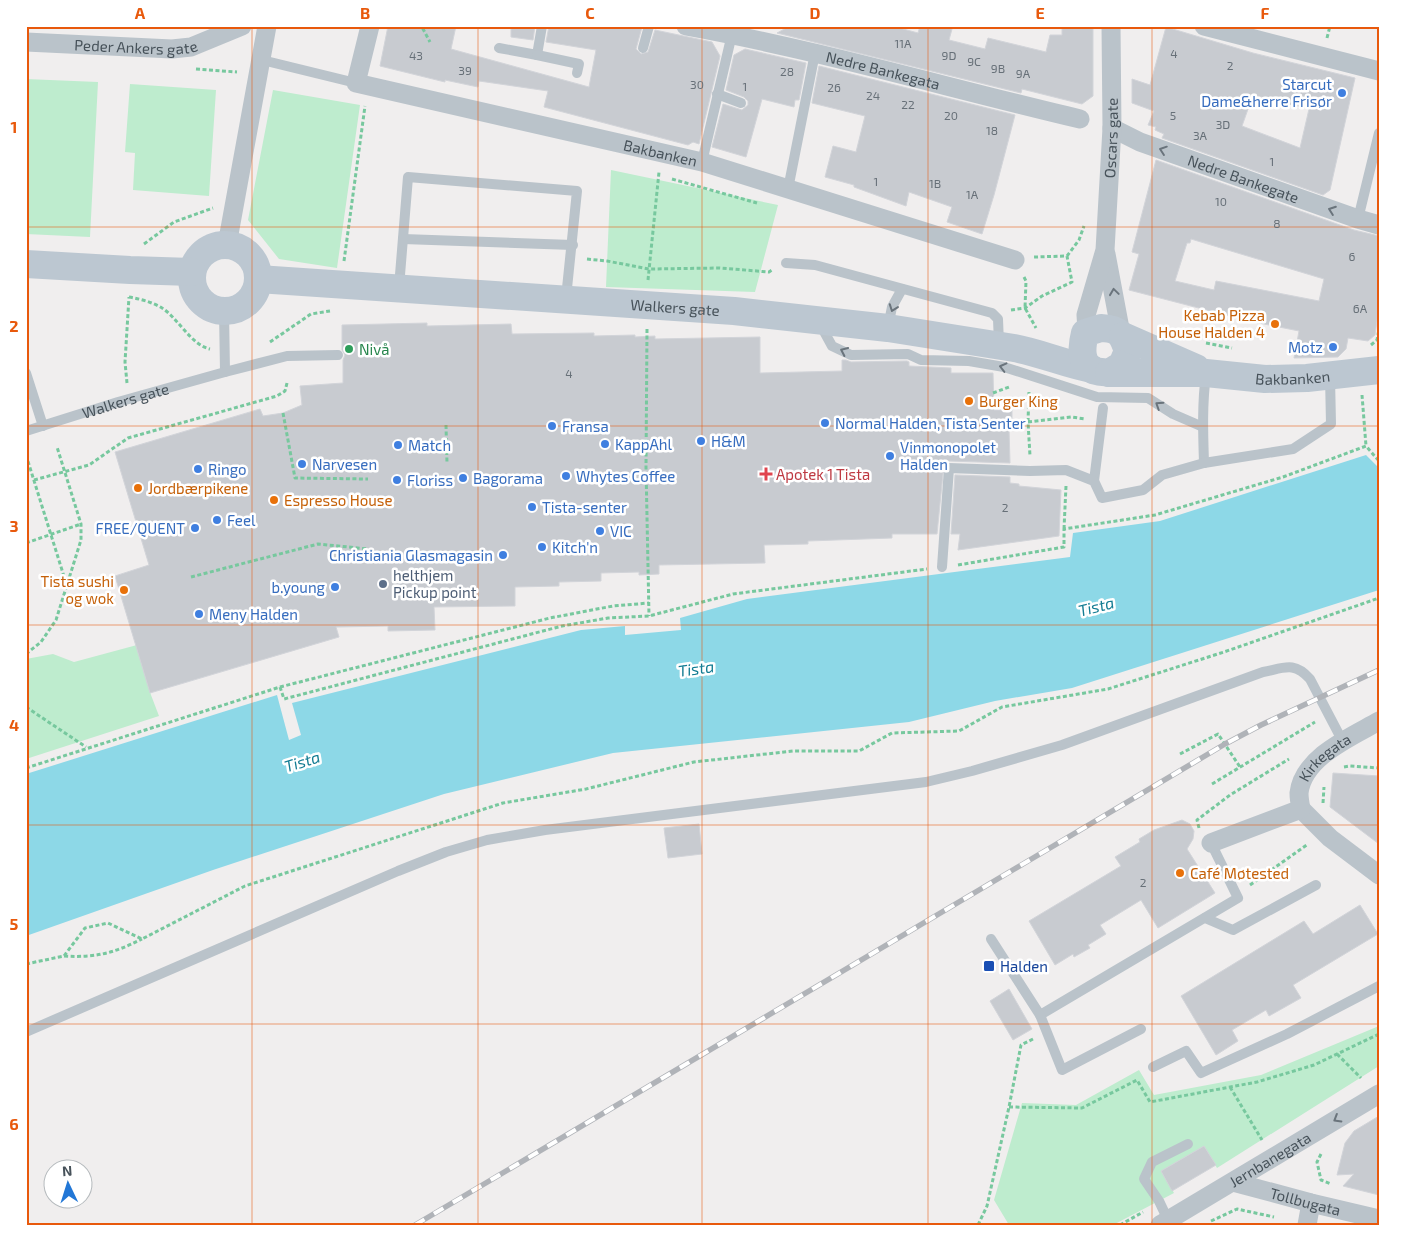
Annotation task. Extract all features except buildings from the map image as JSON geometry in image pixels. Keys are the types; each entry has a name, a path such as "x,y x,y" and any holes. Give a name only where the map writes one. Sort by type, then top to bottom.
{"street":[{"name":"Peder Ankers gate","path":"26,42 172,49 191,48 242,26"},
{"path":"227,245 267,26"},
{"path":"364,85 370,26"},
{"name":"Oscars gate","path":"1086,332 1086,315 1105,250 1112,128 1111,26"},
{"path":"1204,26 1379,71"},
{"name":"Nedre Bankegata","path":"692,27 815,53 1080,119"},
{"name":"Bakbanken","path":"364,85 702,162 1015,260"},
{"name":"Nedre Bankegate","path":"1112,128 1140,142 1379,225"},
{"path":"227,245 237,247 246,252 256,269 258,279 248,302 241,307 224,311 213,309 203,303 196,294 192,283 192,272 197,260 205,252 215,246 227,245"},
{"name":"Oscars gate","path":"1105,250 1122,335"},
{"path":"26,264 130,284 192,272"},
{"name":"Walkers gate","path":"258,279 399,288 568,289 734,311 888,328 999,345 1038,342"},
{"path":"1038,342 1101,328 1112,328 1122,335 1128,351 1122,365 1100,371 1084,359 1082,346 1086,332"},
{"name":"Bakbanken","path":"1122,335 1206,373"},
{"name":"Bakbanken","path":"1038,342 1069,364 1100,371 1206,373 1265,379 1330,376 1371,360"},
{"name":"Kirkegata","path":"1211,843 1301,809 1299,794 1303,779 1311,765 1343,742 1375,729"},
{"path":"1301,809 1330,838 1379,875"},
{"name":"Jernbanegata","path":"1164,1223 1379,1094"},
{"name":"Tollbugata","path":"1233,1182 1379,1219"},
{"path":"1307,1224 1311,1203"}],"lane":[{"path":"537,56 542,26"},
{"path":"643,48 649,26"},
{"path":"702,162 732,34"},
{"path":"499,48 579,64 577,73"},
{"path":"788,188 815,53"},
{"path":"262,60 364,85"},
{"path":"717,94 741,103"},
{"path":"1358,219 1379,133"},
{"path":"399,288 408,177 578,191 568,289"},
{"path":"403,239 573,246"},
{"path":"786,263 815,266 992,313 998,319 999,345"},
{"path":"888,328 892,307 902,289"},
{"path":"224,311 225,372"},
{"path":"817,319 832,346 851,355 908,354 921,360 969,361 1004,367 1097,397 1148,398 1173,414 1203,427"},
{"name":"Walkers gate","path":"26,431 225,372 286,356 338,356"},
{"path":"26,373 43,426"},
{"path":"1204,463 1203,427 1206,373"},
{"path":"1103,408 1094,481 1102,498 1143,490 1162,475 1204,463 1293,449 1330,424 1330,376"},
{"path":"942,568 949,468 1030,471 1066,470 1094,481"},
{"path":"26,1032 398,871 446,852 487,840 545,830 926,782 1062,745 1263,672 1291,667 1303,671 1310,680 1343,742"},
{"path":"1040,1016 1238,898 1211,843"},
{"path":"1205,918 1233,930 1316,885"},
{"path":"991,939 1040,1016 1062,1070 1141,1028"},
{"path":"1153,1066 1186,1051 1200,1073 1287,1034 1379,986"},
{"path":"1164,1223 1159,1201 1144,1179 1152,1162 1188,1144"}],"path":[{"path":"417,26 422,27 430,42"},
{"path":"341,284 366,104 364,85"},
{"path":"648,285 662,154"},
{"path":"649,173 762,205"},
{"path":"121,386 127,383 125,362 130,284 144,245 174,222 214,207"},
{"path":"992,313 1025,308 1042,296 1072,282 1067,256 1042,256 1015,260 1026,281 1025,308 1038,342"},
{"path":"571,257 607,261 649,269 720,268 768,272 786,263"},
{"path":"1018,279 1026,281"},
{"path":"120,295 130,284"},
{"path":"130,284 142,300 162,308 205,348 225,352"},
{"path":"265,346 311,314 330,310"},
{"path":"649,616 646,468 647,327 656,327"},
{"path":"1371,360 1379,330"},
{"path":"1203,342 1238,350"},
{"path":"34,480 89,465 128,438 277,396 285,391 287,383"},
{"path":"993,393 1011,386"},
{"path":"1030,389 1028,422 1030,471"},
{"path":"1362,394 1366,446 1379,461"},
{"path":"283,413 295,478 368,479"},
{"path":"1028,422 1071,417 1102,422"},
{"path":"446,425 447,464"},
{"path":"26,654 41,642 52,629 82,540 81,524 57,446"},
{"path":"1064,529 1155,515 1283,477 1366,446"},
{"path":"26,455 67,587"},
{"path":"280,687 284,699 562,626 608,618 649,616 733,594 942,568 1064,547 1066,470"},
{"path":"26,543 81,524"},
{"path":"192,577 318,544 368,549"},
{"path":"1002,707 1108,689 1224,652 1379,598"},
{"path":"26,768 280,687 550,618 613,606 649,603"},
{"path":"26,707 86,748"},
{"path":"1212,784 1328,714"},
{"path":"1180,754 1218,734 1240,767"},
{"path":"1342,768 1350,766 1379,768"},
{"path":"1323,813 1324,783"},
{"path":"64,956 86,958 118,951 142,939"},
{"path":"978,1225 987,1206 1021,1045 1036,1038 1040,1016"},
{"path":"1338,1054 1361,1078"},
{"path":"1230,1087 1262,1140"},
{"path":"1323,1149 1318,1162 1321,1180 1336,1186"},
{"path":"1203,1225 1237,1209 1307,1224"}],"green space":[{"path":"26,79 98,82 90,237 26,234"},
{"path":"130,84 216,90 209,196 133,190 135,153 125,152"},
{"path":"273,90 360,105 337,268 279,259 248,220"},
{"path":"611,170 778,205 755,292 606,287"},
{"path":"137,645 159,716 26,759 26,659 53,654 74,662"},
{"path":"1379,1026 1379,1066 1217,1168 1204,1146 1161,1171 1174,1193 1113,1225 1009,1225 994,1200 1022,1103 1076,1105 1139,1070 1154,1095 1261,1075"}],"water":[{"name":"Tista","path":"1366,455 1379,468 1379,590 1072,688 995,701 909,722 613,753 444,794 213,870 26,936 26,774 277,695 289,740 301,735 292,703 581,630 625,626 625,635 681,630 680,618 747,599 1070,557 1073,533 1160,521"}],"railway":[{"path":"415,1225 1225,744 1261,725 1379,670"}],"place":[{"name":"Starcut Dame&herre Frisør","path":"1342,93"},
{"name":"Kebab Pizza House Halden 4","path":"1275,324"},
{"name":"Motz","path":"1333,347"},
{"name":"Nivå","path":"349,349"},
{"name":"Burger King","path":"969,401"},
{"name":"Normal Halden, Tista Senter","path":"825,423"},
{"name":"Fransa","path":"552,426"},
{"name":"H&M","path":"701,441"},
{"name":"KappAhl","path":"605,444"},
{"name":"Match","path":"398,445"},
{"name":"Vinmonopolet Halden","path":"890,456"},
{"name":"Narvesen","path":"302,464"},
{"name":"Ringo","path":"198,469"},
{"name":"Apotek 1 Tista","path":"766,474"},
{"name":"Whytes Coffee","path":"566,476"},
{"name":"Bagorama","path":"463,478"},
{"name":"Floriss","path":"397,480"},
{"name":"Jordbærpikene","path":"138,488"},
{"name":"Espresso House","path":"274,500"},
{"name":"Tista-senter","path":"532,507"},
{"name":"Feel","path":"217,520"},
{"name":"FREE/QUENT","path":"195,528"},
{"name":"VIC","path":"600,531"},
{"name":"Kitch'n","path":"542,547"},
{"name":"Christiania Glasmagasin","path":"503,555"},
{"name":"helthjem Pickup point","path":"383,584"},
{"name":"b.young","path":"335,587"},
{"name":"Tista sushi og wok","path":"124,590"},
{"name":"Meny Halden","path":"199,614"},
{"name":"Café Møtested","path":"1180,873"},
{"name":"Halden","path":"989,966"}]}
